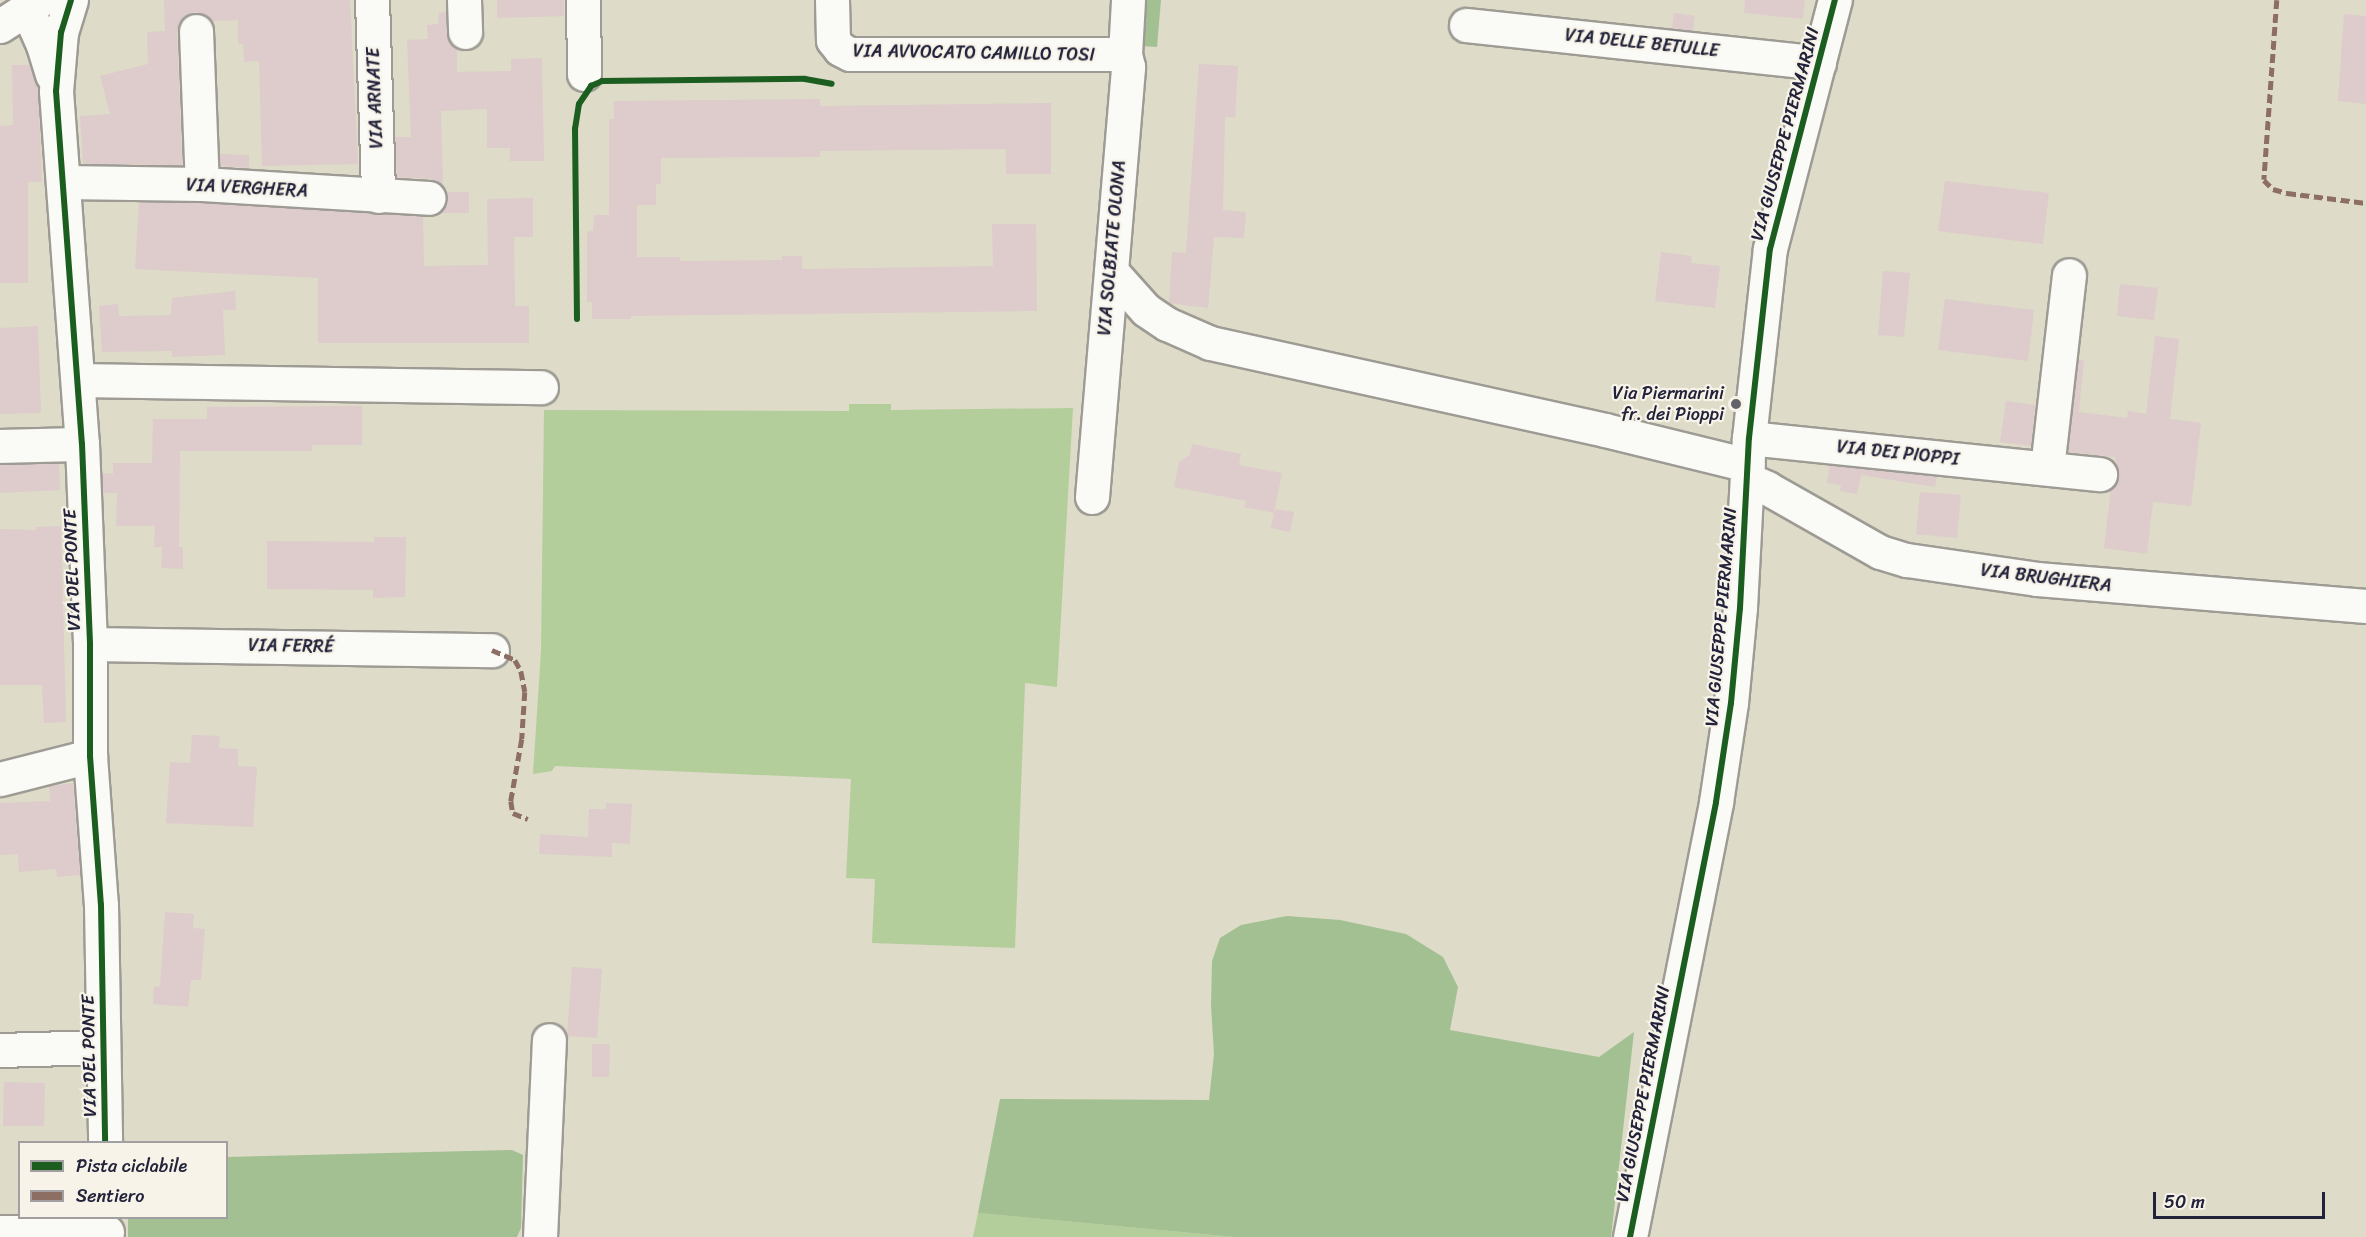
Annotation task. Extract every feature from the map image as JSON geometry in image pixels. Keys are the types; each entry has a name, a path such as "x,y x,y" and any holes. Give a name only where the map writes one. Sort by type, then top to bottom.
{"street":[{"name":"VIA DEL PONTE","path":"71,0 60,32 56,91 82,444 90,644 90,756 100,887 105,1141"},
{"name":"VIA ARNATE","path":"372,0 378,196"},
{"path":"583,0 584,74"},
{"name":"VIA AVVOCATO CAMILLO TOSI","path":"832,0 833,40 840,49 850,54 1125,54"},
{"name":"VIA SOLBIATE OLONA","path":"1092,497 1128,67 1125,54 1128,0"},
{"name":"VIA GIUSEPPE PIERMARINI","path":"1630,1237 1724,754 1736,666 1748,461 1770,249 1835,0"},
{"name":"VIA DEL PONTE","path":"34,4 56,91"},
{"path":"0,26 34,4"},
{"name":"VIA DELLE BETULLE","path":"1466,25 1819,63"},
{"path":"196,31 202,184"},
{"name":"VIA VERGHERA","path":"64,182 202,184 429,198"},
{"path":"1111,271 1146,310 1167,324 1210,343 1748,461"},
{"path":"2047,468 2069,275"},
{"path":"78,380 541,387"},
{"path":"0,446 82,444"},
{"name":"VIA DEI PIOPPI","path":"1748,461 2047,468 2100,474"},
{"name":"VIA BRUGHIERA","path":"1748,461 1767,488 1880,552 1907,560 2037,579 2366,606"},
{"name":"VIA FERRÉ","path":"90,644 492,650"},
{"path":"0,779 90,756"},
{"path":"540,1237 549,1040"},
{"path":"0,1050 104,1047"},
{"path":"0,1232 107,1229"}],"green space":[{"path":"1144,0 1161,0 1157,47 1140,46"},
{"path":"849,404 891,404 891,410 1073,408 1057,687 1025,683 1015,948 872,943 875,879 846,878 851,779 555,766 552,771 533,774 541,651 544,410 849,411"},
{"path":"1287,916 1340,920 1406,934 1443,957 1458,987 1450,1030 1599,1057 1634,1032 1611,1237 1234,1237 978,1213 1000,1099 1209,1100 1214,1054 1211,1006 1212,961 1220,938 1241,925"},
{"path":"512,1150 523,1155 521,1228 517,1237 128,1237 128,1219 228,1219 228,1157"},
{"path":"978,1213 1234,1237 973,1237"}],"building":[{"path":"164,0 350,0 358,164 262,166 259,61 244,62 243,44 238,44 238,20 212,21 196,12 186,16 179,23 177,31 182,165 83,164 80,116 110,114 100,76 148,64 147,32 165,31"},
{"path":"497,0 564,0 564,16 497,18"},
{"path":"1745,0 1805,0 1803,19 1744,13"},
{"path":"446,12 449,41 457,49 457,72 511,71 511,59 542,58 544,161 510,161 510,148 487,148 487,109 441,111 443,186 430,179 397,177 395,137 411,137 407,40 428,39 427,25 438,24 439,13"},
{"path":"1674,13 1695,16 1693,31 1672,28"},
{"path":"2344,14 2366,16 2366,104 2338,101"},
{"path":"1199,64 1238,66 1235,118 1225,117 1223,210 1246,212 1244,238 1214,237 1208,308 1169,303 1172,252 1186,253"},
{"path":"12,65 29,65 38,86 42,182 28,182 28,283 0,283 0,126 13,125"},
{"path":"820,99 820,106 1051,103 1051,174 1006,174 1006,149 820,151 820,157 661,158 661,184 656,184 656,205 637,205 637,257 680,257 680,261 782,260 782,256 802,256 802,269 993,266 992,224 1036,224 1037,311 631,316 631,319 592,319 592,302 587,302 587,232 593,231 594,215 609,215 609,119 614,119 614,101"},
{"path":"220,154 249,155 249,168 220,166"},
{"path":"1945,181 2049,193 2043,244 1938,231"},
{"path":"446,192 469,192 469,213 440,213 448,200"},
{"path":"533,198 533,237 514,237 515,306 529,306 529,343 318,343 318,278 135,269 139,202 201,203 423,216 424,266 488,265 487,199"},
{"path":"1661,252 1692,256 1691,263 1720,266 1715,308 1655,301"},
{"path":"1883,271 1910,273 1904,337 1878,335"},
{"path":"2120,284 2158,288 2154,320 2117,316"},
{"path":"235,291 236,310 223,310 225,355 172,357 172,351 102,352 99,306 118,304 119,316 171,315 172,298"},
{"path":"1945,299 2034,310 2028,361 1938,350"},
{"path":"38,326 41,413 0,414 0,328"},
{"path":"2155,336 2179,339 2170,419 2201,423 2191,506 2153,502 2147,554 2104,548 2111,488 2119,475 2115,457 2068,452 2078,359 2084,360 2079,412 2127,418 2128,411 2146,414"},
{"path":"2006,401 2035,405 2031,446 2000,442"},
{"path":"362,406 362,445 312,445 312,451 180,451 179,547 183,547 183,569 161,568 162,547 154,547 155,526 116,526 117,493 103,493 102,473 113,474 113,463 152,463 153,419 207,419 207,407"},
{"path":"1192,444 1241,454 1239,465 1282,473 1274,513 1244,507 1246,501 1174,487 1179,462 1190,455"},
{"path":"59,463 60,490 0,493 0,465"},
{"path":"1830,465 1937,476 1935,487 1861,475 1857,494 1840,491 1841,485 1827,483"},
{"path":"1920,492 1961,495 1957,538 1916,534"},
{"path":"1275,509 1294,512 1290,532 1271,528"},
{"path":"61,526 66,722 44,723 42,685 0,685 0,529 36,530 36,527"},
{"path":"374,537 406,537 405,597 373,598 373,590 267,589 267,541 374,542"},
{"path":"192,735 220,736 219,748 238,749 238,766 257,767 253,827 166,823 170,762 190,763"},
{"path":"73,783 80,875 57,877 56,869 19,872 18,854 0,855 0,803 50,801 49,786"},
{"path":"606,803 632,804 630,844 612,843 612,857 539,854 540,834 588,837 589,809 606,809"},
{"path":"165,912 194,914 193,928 205,929 201,980 191,980 188,1007 153,1004 154,986 160,987"},
{"path":"572,967 602,969 597,1038 567,1036"},
{"path":"592,1044 610,1044 609,1077 592,1077"},
{"path":"4,1082 45,1083 44,1126 3,1126"}],"marked path":[{"path":"2277,0 2264,180 2273,189 2287,193 2366,203"},
{"path":"492,650 515,660 521,671 525,692 522,739 511,801 513,813 528,819"}],"cycle path":[{"path":"71,0 61,32 56,91 82,444 90,644 90,756 101,905 105,1141"},
{"path":"1630,1237 1716,802 1731,703 1740,608 1749,438 1770,249 1835,0"},
{"path":"577,319 575,129 579,104 591,86 602,81 805,79 832,84"}],"place":[{"name":"Via Piermarini fr. dei Pioppi","path":"1736,404"}]}
